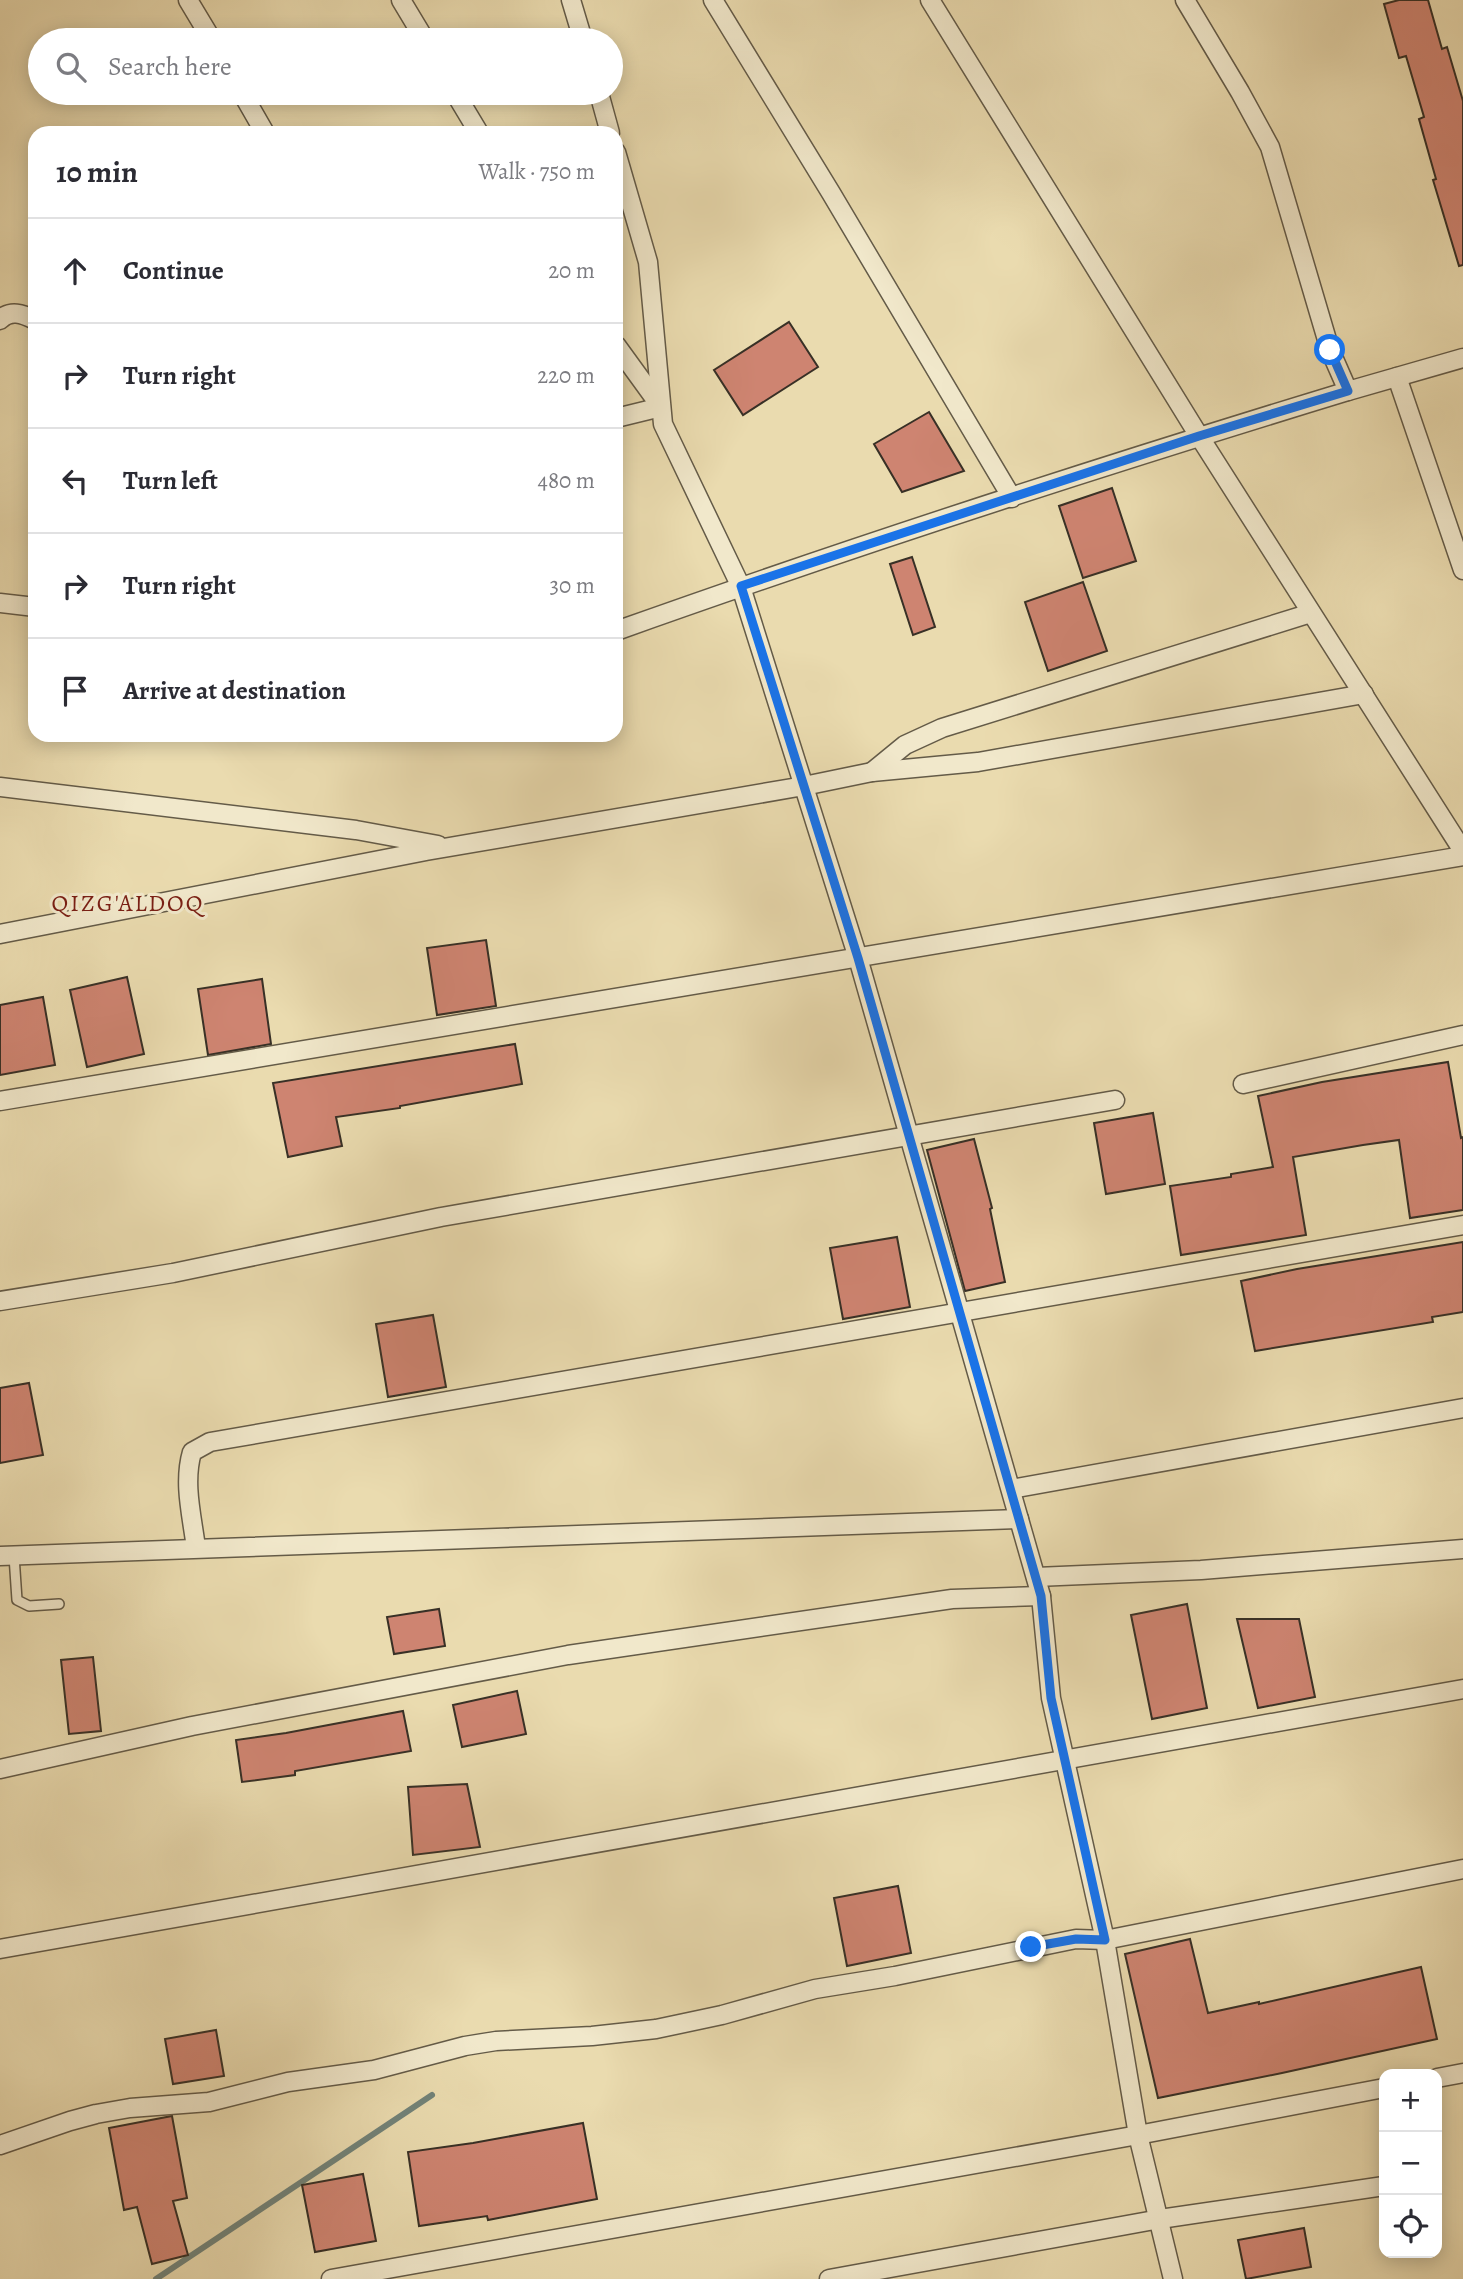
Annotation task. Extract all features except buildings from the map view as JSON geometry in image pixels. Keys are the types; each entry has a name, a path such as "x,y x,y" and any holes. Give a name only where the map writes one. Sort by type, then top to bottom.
{"street":[{"path":"188,0 205,28"},
{"path":"401,0 418,28"},
{"path":"571,0 579,28"},
{"path":"713,0 1012,498"},
{"path":"0,1101 858,958 1463,853 1199,436 930,0"},
{"path":"1185,0 1270,147 1330,350 1348,391"},
{"path":"249,105 261,126"},
{"path":"462,105 475,126"},
{"path":"602,105 608,126"},
{"path":"623,176 648,262 663,424 741,586 858,958 1041,1596 1051,1698 1105,1940 1138,2136 1173,2279"},
{"path":"0,320 11,313 28,317"},
{"path":"623,355 661,407"},
{"path":"623,628 741,586 1199,436 1463,358"},
{"path":"1397,377 1463,570"},
{"path":"623,416 661,407"},
{"path":"0,603 28,606"},
{"path":"872,772 905,745 942,728 1311,613"},
{"path":"0,934 452,847 872,772 978,762 1363,694"},
{"path":"0,787 356,830 452,847"},
{"path":"1243,1084 1463,1035"},
{"path":"0,1301 173,1273 441,1217 1115,1100"},
{"path":"196,1548 187,1479 188,1466 192,1452 210,1443 1463,1225"},
{"path":"1011,1489 1463,1408"},
{"path":"7,1556 1019,1519"},
{"path":"1036,1577 1201,1570 1463,1549"},
{"path":"0,1769 192,1726 568,1656 952,1599 1041,1596"},
{"path":"0,1949 1463,1689"},
{"path":"0,2145 70,2120 96,2114 130,2108 209,2102 288,2082 374,2070 464,2046 496,2041 603,2036 656,2029 722,2015 815,1989 895,1976 1076,1939 1105,1940 1463,1869"},
{"path":"1442,2077 1463,2073"},
{"path":"331,2279 1138,2136 1379,2089"},
{"path":"829,2279 1160,2220 1379,2187"}],"lane":[{"path":"7,1556 17,1600 29,1606 59,1604"}],"waterway":[{"path":"156,2279 432,2095"}],"district":[{"name":"QIZG'ALDOQ","path":"128,903"}],"route":[{"path":"1031,1947 1076,1939 1105,1940 1051,1698 1041,1596 858,958 741,586 1199,436 1348,391 1330,350"}]}
